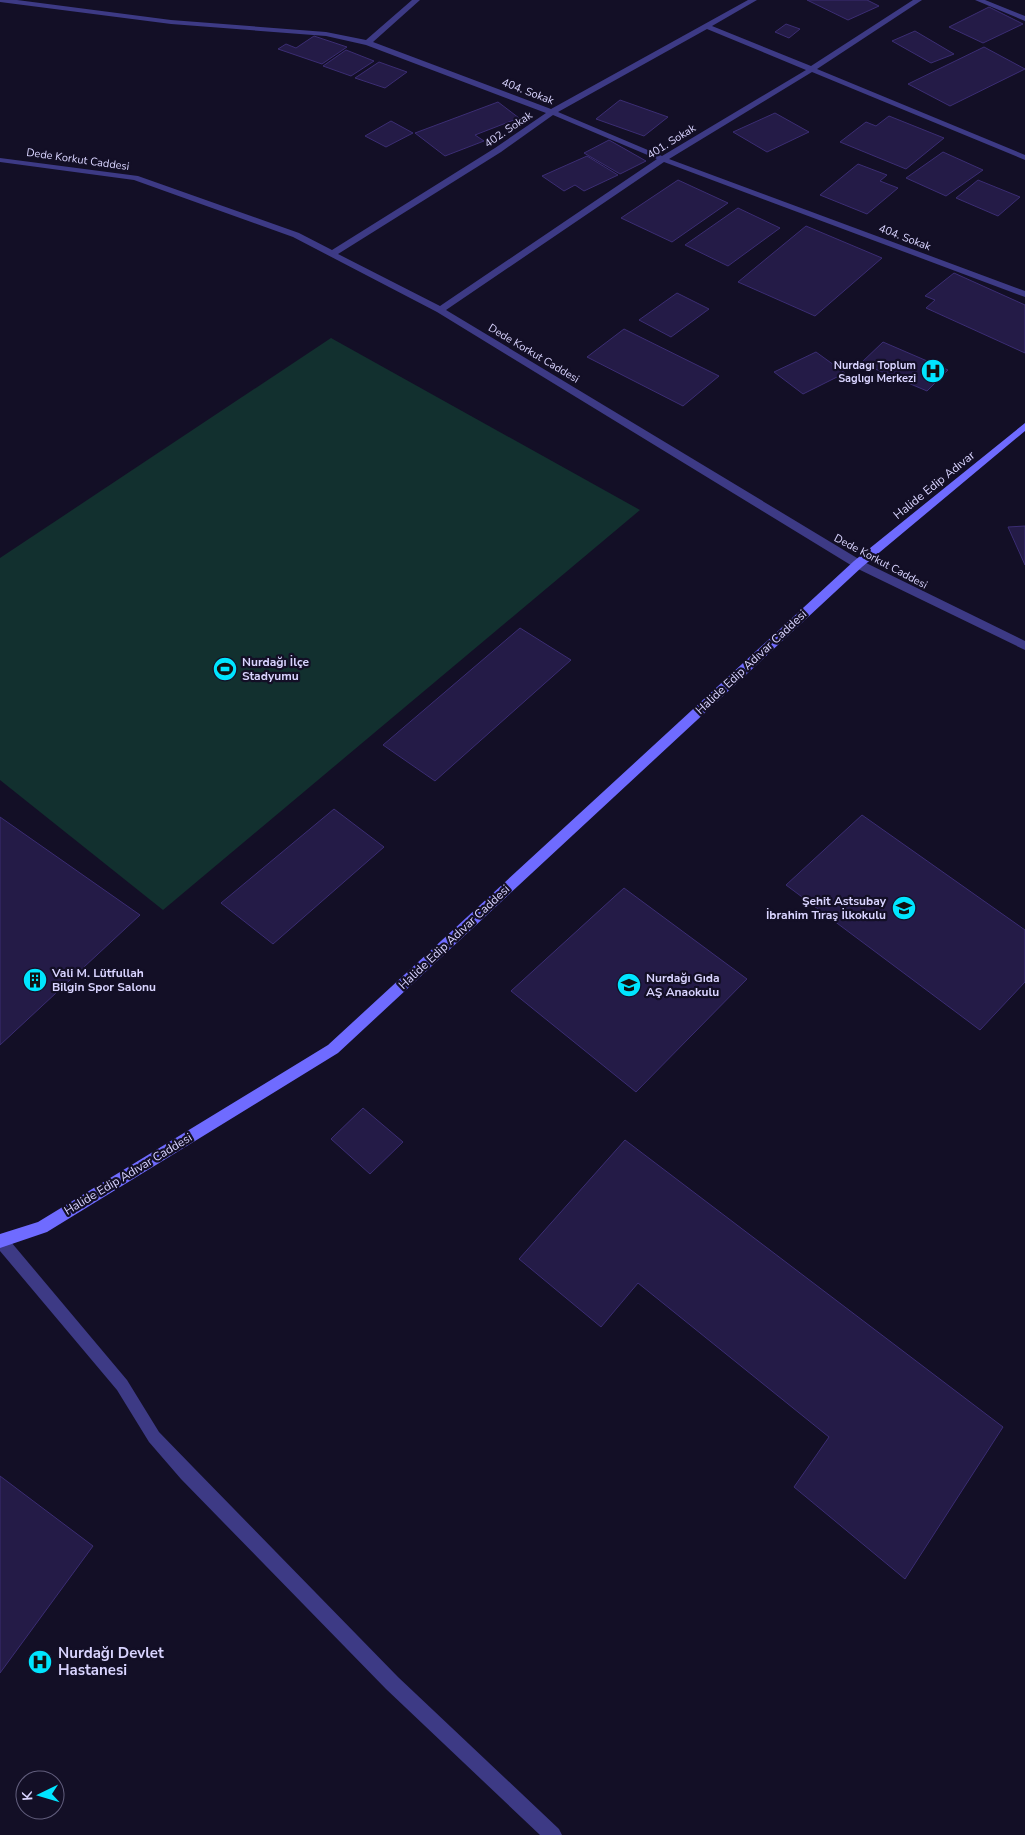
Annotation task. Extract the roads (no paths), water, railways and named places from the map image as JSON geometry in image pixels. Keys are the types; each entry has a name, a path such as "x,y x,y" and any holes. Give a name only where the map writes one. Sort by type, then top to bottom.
{"street":[{"name":"404. Sokak","path":"0,0 171,22 326,34 368,44 552,112 663,159 1025,294"},
{"path":"368,44 416,0"},
{"name":"402. Sokak","path":"332,254 498,150 552,112 753,0"},
{"name":"401. Sokak","path":"440,310 663,159 812,69 918,0"},
{"path":"978,0 1025,20"},
{"path":"707,26 1025,158"},
{"name":"Dede Korkut Caddesi","path":"0,160 135,178 296,235 440,310 858,564 1025,646"},
{"name":"Halide Edip Adıvar","path":"858,564 1025,426"},
{"name":"Halide Edip Adıvar Caddesi","path":"1,1241 42,1227 333,1049 858,564"},
{"path":"1,1241 122,1385 154,1437 187,1473 392,1683 554,1835"}],"place":[{"name":"Nurdagı Toplum Saglıgı Merkezi","path":"933,371"},
{"name":"Nurdağı İlçe Stadyumu","path":"225,669"},
{"name":"Şehit Astsubay İbrahim Tıraş İlkokulu","path":"904,908"},
{"name":"Vali M. Lütfullah Bilgin Spor Salonu","path":"35,980"},
{"name":"Nurdağı Gıda AŞ Anaokulu","path":"629,985"},
{"name":"Nurdağı Devlet Hastanesi","path":"40,1662"}]}
